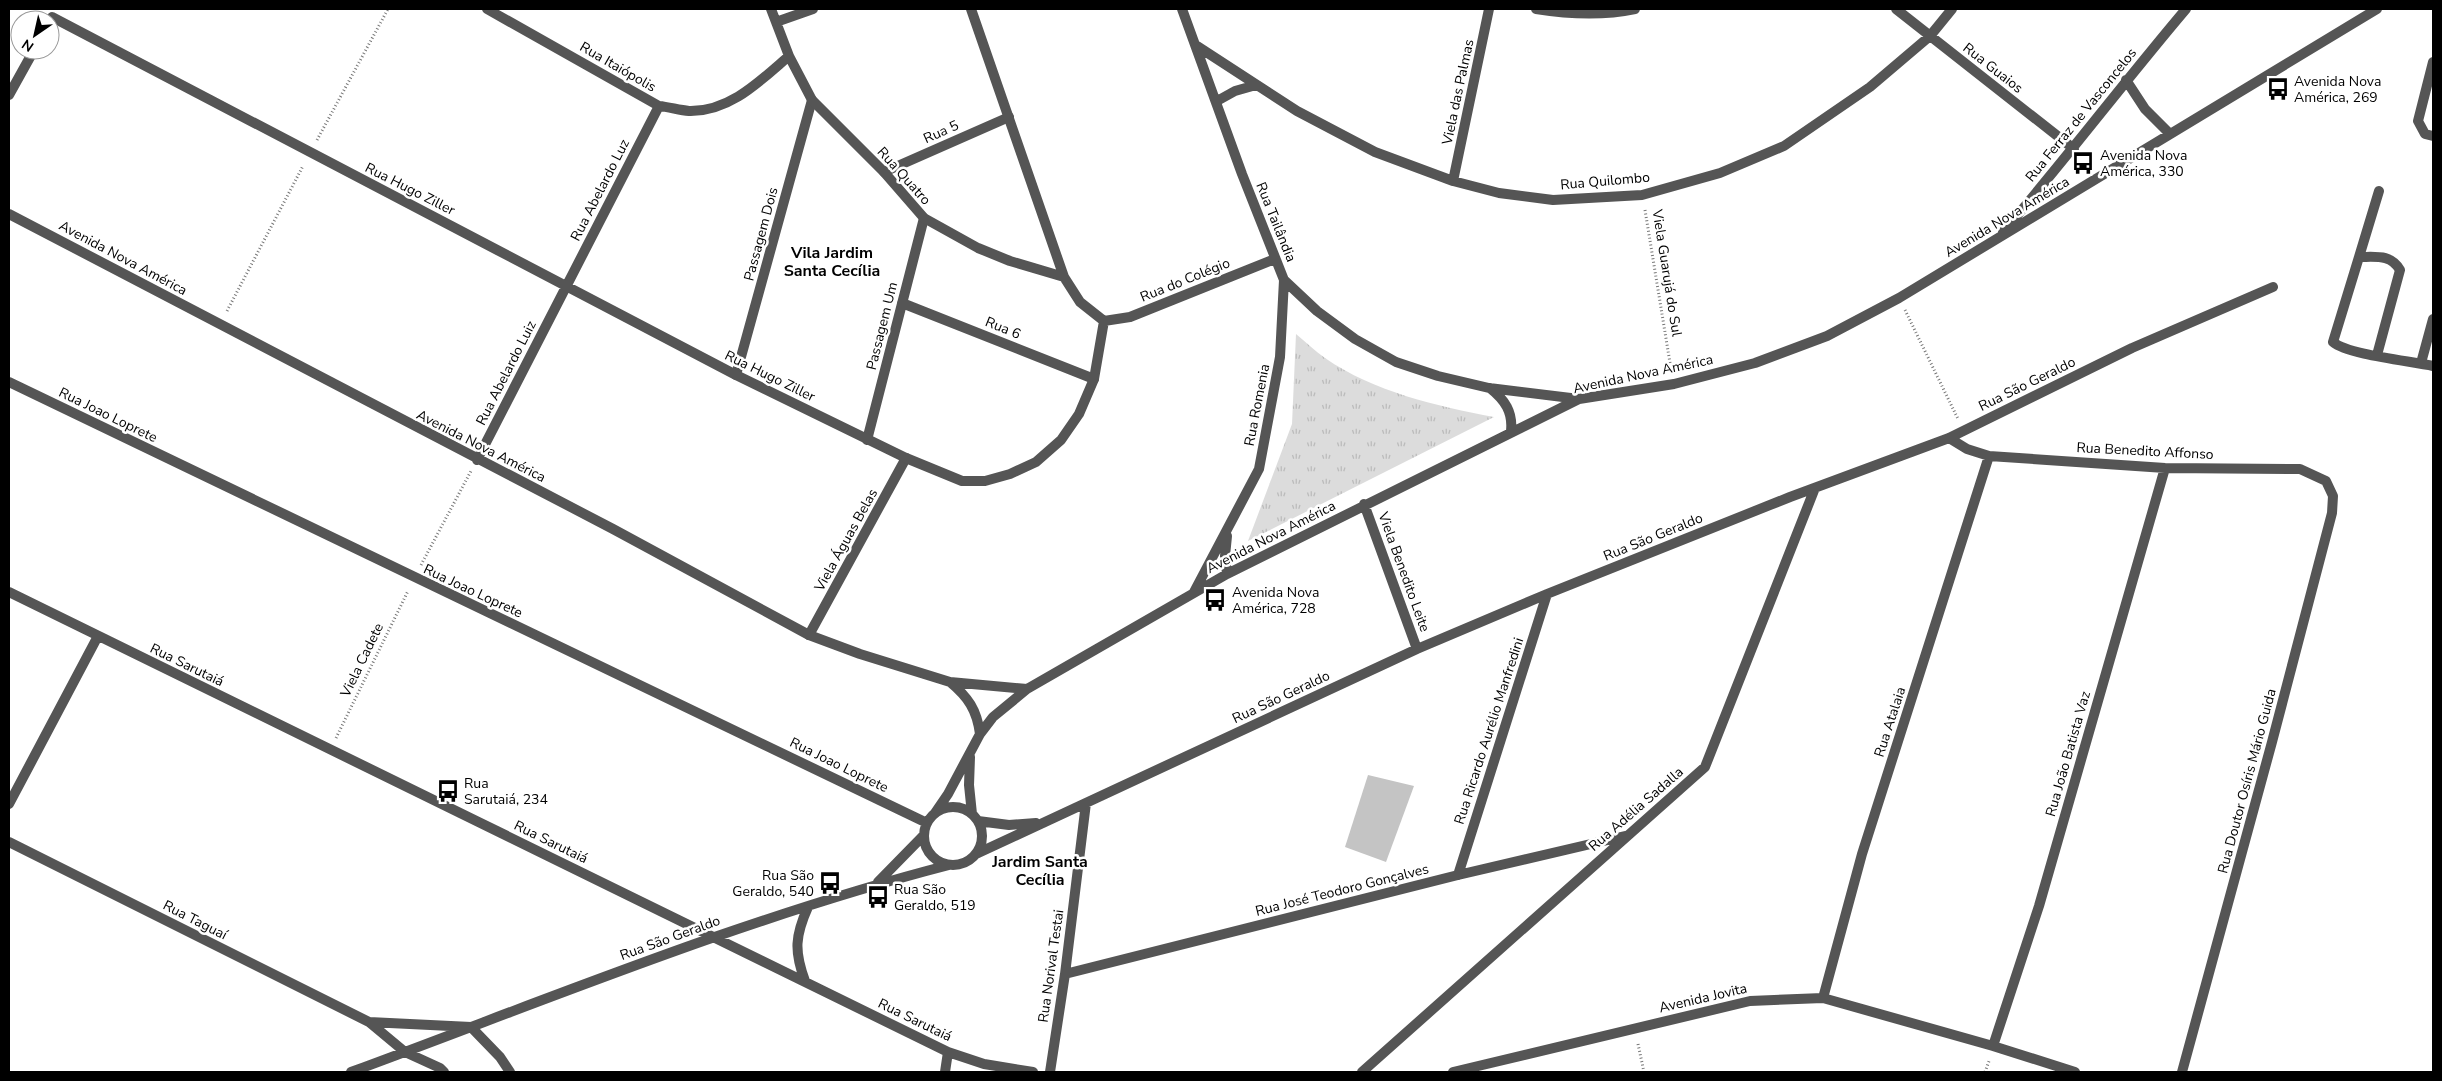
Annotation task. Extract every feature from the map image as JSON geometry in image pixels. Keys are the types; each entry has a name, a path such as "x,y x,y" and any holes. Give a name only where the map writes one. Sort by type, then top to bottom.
{"street":[{"name":"Rua Itaiópolis","path":"488,9 659,106 690,111 715,107 732,101 752,88 789,56"},
{"name":"Rua Quatro","path":"771,9 789,56 812,100 884,172 924,218 978,248 1064,277"},
{"path":"776,22 812,9"},
{"path":"971,9 1064,277 1080,302 1104,321"},
{"name":"Rua Tailândia","path":"1182,9 1284,280 1317,311 1348,334 1396,362 1438,376 1489,388 1579,399"},
{"name":"Viela das Palmas","path":"1453,181 1489,9"},
{"path":"1536,9 1565,14 1617,13 1634,9"},
{"name":"Rua Guaios","path":"1896,9 2074,148"},
{"name":"Rua Quilombo","path":"1197,46 1297,111 1375,152 1453,181 1499,193 1552,200 1642,194 1720,173 1784,146 1870,87 1930,36 1952,9"},
{"name":"Rua Ferraz de Vasconcelos","path":"1998,238 2074,148 2126,80 2186,9"},
{"name":"Avenida Nova América","path":"9,214 477,460 613,529 809,635 860,654 950,682 1027,689 1227,574 1364,504 1579,399 1674,384 1755,363 1827,336 1899,298 2377,9"},
{"name":"Rua Hugo Ziller","path":"60,20 736,376 867,440 962,481 985,481 1010,474 1036,462 1061,440 1079,414 1094,379 1104,321"},
{"path":"9,95 28,60"},
{"path":"2433,62 2418,121 2425,134 2433,136"},
{"path":"2126,80 2145,109 2170,134"},
{"path":"1216,101 1235,91 1256,86"},
{"name":"Passagem Dois","path":"736,376 812,100"},
{"name":"Rua Abelardo Luz","path":"565,286 659,106"},
{"name":"Rua 5","path":"884,172 1009,117"},
{"path":"2379,191 2334,342 2339,347 2433,366"},
{"name":"Passagem Um","path":"867,440 924,218"},
{"path":"2359,257 2384,256 2396,262 2400,270 2377,355"},
{"name":"Rua do Colégio","path":"1104,321 1130,317 1275,259"},
{"name":"Rua Romenia","path":"1194,592 1258,469 1280,357 1284,280"},
{"name":"Rua Abelardo Luiz","path":"477,460 565,286"},
{"name":"Rua São Geraldo","path":"976,854 1417,649 1547,594 1815,488 1949,438 2132,348 2273,287"},
{"name":"Rua 6","path":"902,303 1094,379"},
{"path":"2421,363 2433,319"},
{"name":"Rua Joao Loprete","path":"9,382 927,823"},
{"path":"1489,388 1500,396 1508,408 1512,420 1511,432"},
{"name":"Rua Benedito Affonso","path":"1949,438 1967,449 1989,456 2165,468 2300,469 2326,481 2333,496"},
{"name":"Rua Atalaia","path":"1823,998 1862,854 1989,456"},
{"name":"Viela Águas Belas","path":"809,635 906,458"},
{"name":"Rua João Batista Vaz","path":"1993,1046 2040,906 2165,468"},
{"name":"Rua Adélia Sadalla","path":"1362,1072 1705,767 1815,488"},
{"name":"Rua Doutor Osíris Mário Guida","path":"2182,1072 2272,742 2332,513 2333,496"},
{"name":"Viela Benedito Leite","path":"1364,504 1417,649"},
{"name":"Rua Romenia","path":"1227,574 1225,556 1228,528"},
{"name":"Rua Sarutaiá","path":"9,592 329,751 714,935 948,1052 984,1064 1033,1072"},
{"name":"Rua Ricardo Aurélio Manfredini","path":"1458,876 1547,594"},
{"path":"9,804 98,636"},
{"name":"Avenida Nova América","path":"950,682 973,705 978,719 980,734"},
{"path":"970,754 968,785 982,840 976,854 964,863 949,864 940,862 928,851 924,835 927,823 935,813 980,734 993,718 1027,689"},
{"name":"Rua Norival Testai","path":"1050,1072 1065,974 1086,803"},
{"path":"935,813 953,807 975,817"},
{"name":"Rua São Geraldo","path":"975,817 1009,825 1047,821"},
{"path":"877,883 924,835"},
{"name":"Rua José Teodoro Gonçalves","path":"1065,974 1626,836"},
{"name":"Rua Taguaí","path":"9,842 369,1022 405,1052"},
{"name":"Rua São Geraldo","path":"351,1072 714,935 808,907 877,883 949,864"},
{"path":"805,981 798,961 796,942 800,924 808,907"},
{"name":"Avenida Jovita","path":"1453,1072 1750,1001 1823,998 1993,1046 2075,1072"},
{"name":"Rua Taguaí","path":"369,1022 471,1027"},
{"path":"471,1027 500,1057 510,1072"},
{"path":"405,1052 440,1068 444,1072"},
{"path":"945,1072 948,1052"}],"path":[{"name":"Viela Guarujá do Sul","path":"1642,194 1674,384"},
{"path":"1899,298 1963,431"},
{"path":"414,578 477,460"},
{"name":"Viela Cadete","path":"329,751 414,578"},
{"path":"1634,1029 1644,1072"}],"green space":[{"path":"1296,334 1325,358 1344,370 1385,389 1450,408 1494,417 1248,541 1292,424"}],"building":[{"path":"1368,775 1414,786 1386,862 1345,847"}],"place":[{"name":"Avenida Nova América, 269","path":"2278,89"},
{"name":"Avenida Nova América, 330","path":"2083,163"},
{"name":"Avenida Nova América, 728","path":"1215,600"},
{"name":"Rua Sarutaiá, 234","path":"448,791"},
{"name":"Rua São Geraldo, 540","path":"830,883"},
{"name":"Rua São Geraldo, 519","path":"878,897"}],"district":[{"name":"Vila Jardim Santa Cecília","path":"832,262"},
{"name":"Jardim Santa Cecília","path":"1040,871"}]}
